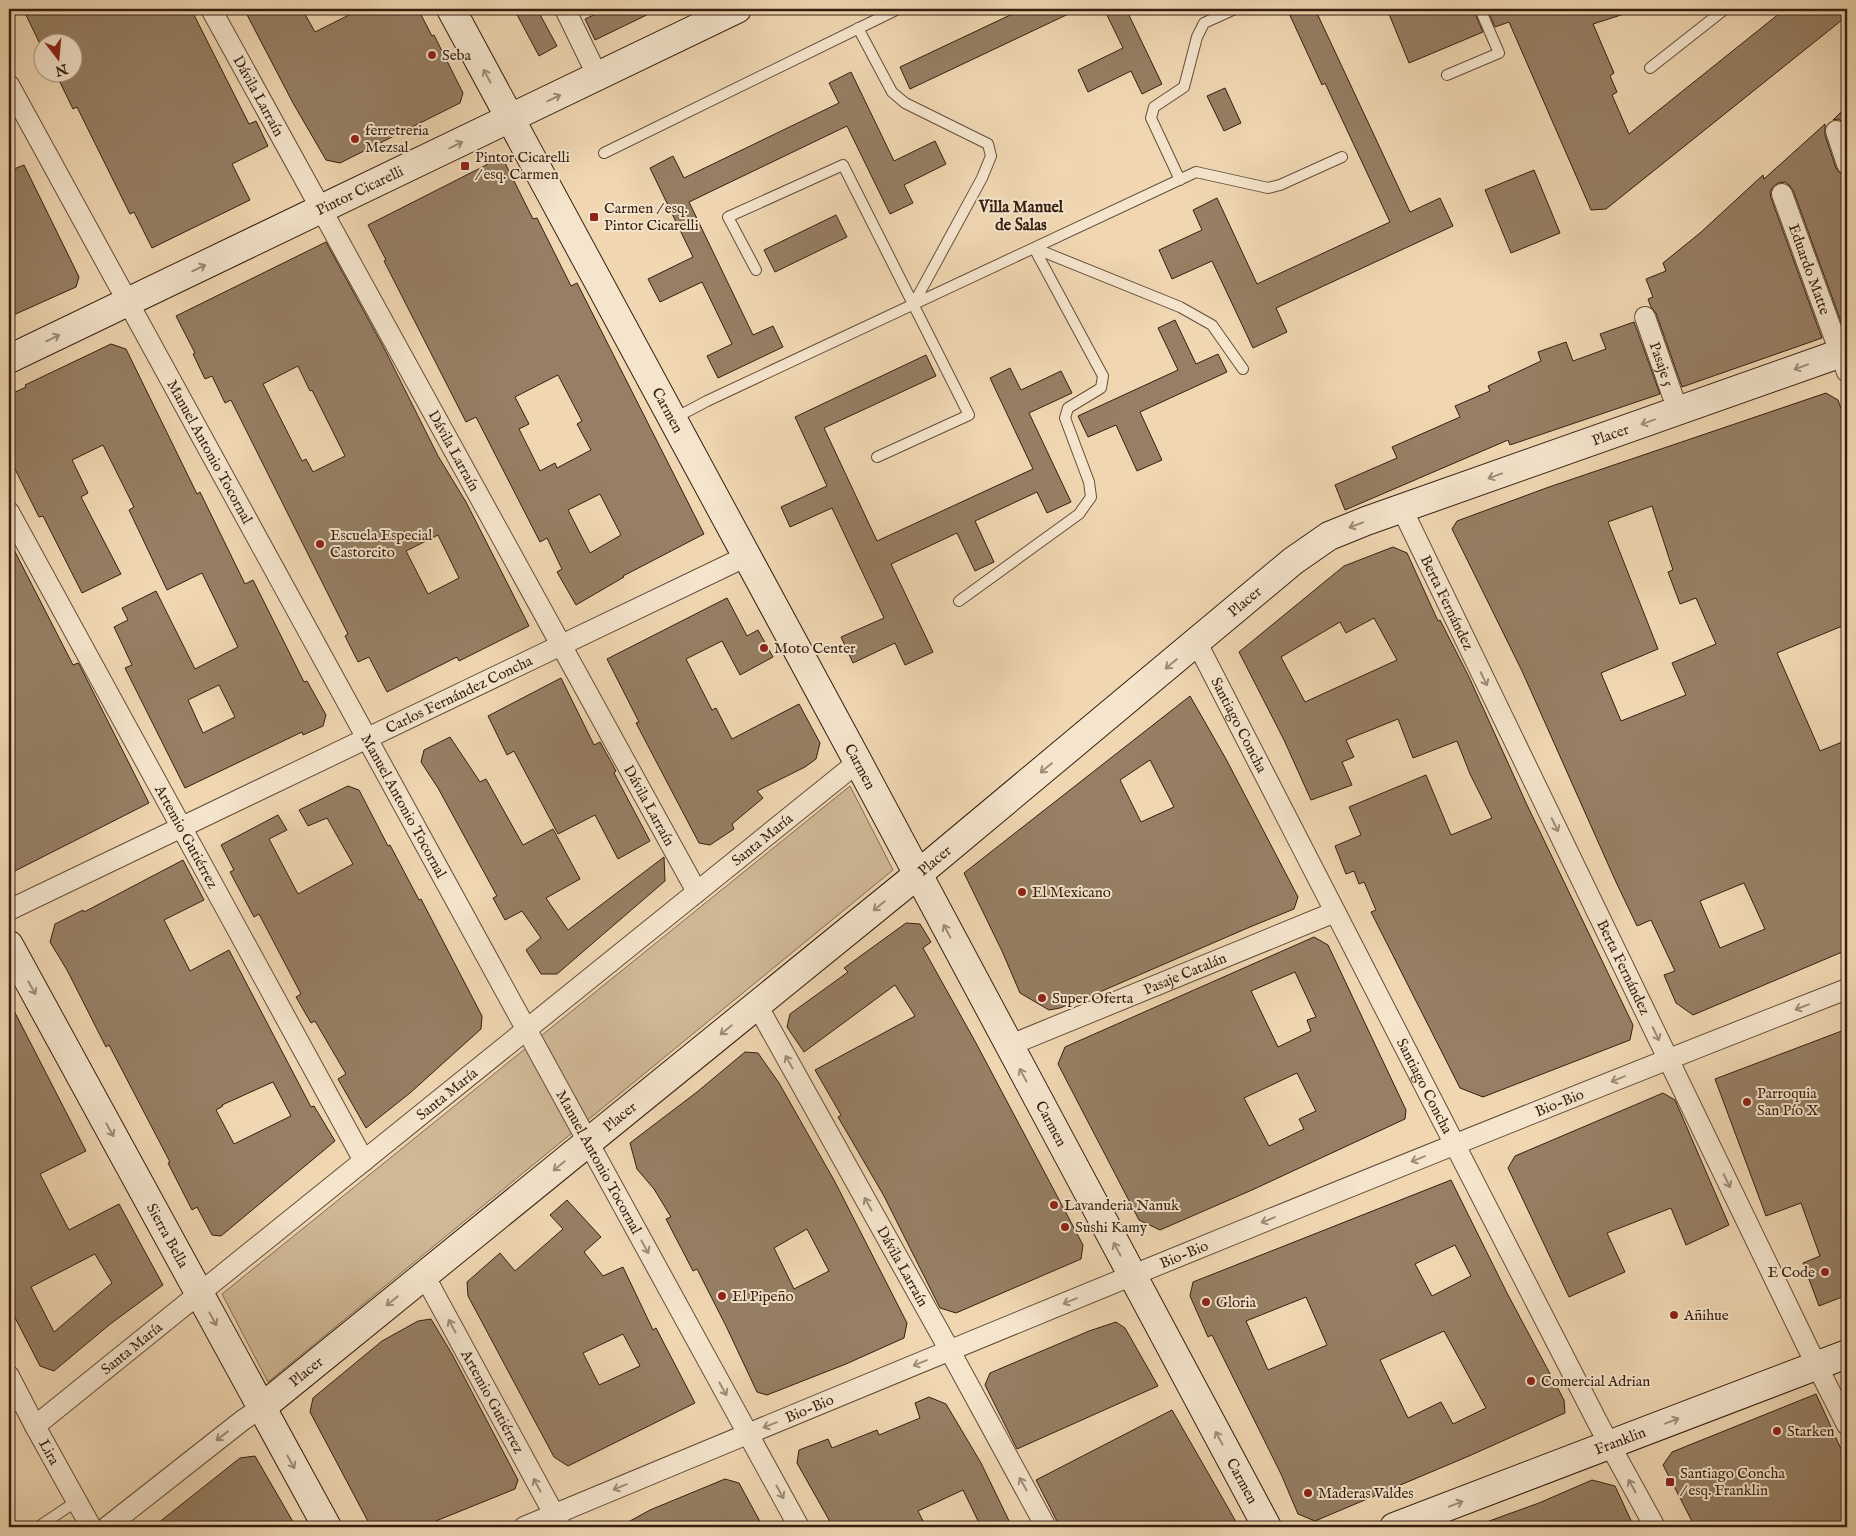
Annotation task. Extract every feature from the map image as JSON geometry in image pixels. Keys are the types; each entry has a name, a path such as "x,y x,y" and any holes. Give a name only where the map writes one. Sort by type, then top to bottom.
{"main road":[{"name":"Carmen","path":"451,9 858,762 1266,1527"},
{"name":"Pintor Cicarelli","path":"9,359 738,9"},
{"name":"Placer","path":"261,1408 917,875 1293,561 1329,536 1678,411 1845,359"},
{"name":"Sierra Bella","path":"9,945 327,1527"},
{"name":"Franklin","path":"1394,1527 1847,1354"}],"street":[{"name":"Dávila Larraín","path":"211,9 697,892"},
{"path":"565,9 598,77"},
{"name":"Manuel Antonio Tocornal","path":"9,85 525,1030 799,1527"},
{"path":"1836,131 1847,164"},
{"name":"Eduardo Matte","path":"1782,194 1845,359"},
{"name":"Pasaje 5","path":"1645,317 1678,411"},
{"name":"Berta Fernández","path":"1402,509 1847,1425"},
{"name":"Artemio Gutiérrez","path":"9,512 364,1161"},
{"name":"Carlos Fernández Concha","path":"9,910 747,556"},
{"name":"Santiago Concha","path":"1197,643 1454,1144 1610,1445 1655,1527"},
{"name":"Santa María","path":"35,1426 858,762"},
{"name":"Pasaje Catalán","path":"1008,1046 1335,912"},
{"name":"Bio-Bio","path":"524,1527 557,1521 748,1434 1131,1275 1454,1144 1847,989"},
{"name":"Dávila Larraín","path":"757,1005 1046,1527"},
{"name":"Artemio Gutiérrez","path":"424,1275 557,1521"},
{"name":"Lira","path":"9,1376 15,1405 35,1426 91,1527"},
{"name":"Placer","path":"107,1527 243,1420 261,1408"}],"lane":[{"path":"604,153 898,9"},
{"path":"1180,180 1151,118 1154,107 1184,87 1197,37 1204,23 1235,9"},
{"path":"1447,75 1499,53 1480,9"},
{"path":"1650,68 1725,9"},
{"path":"858,28 892,92 905,103 988,144 991,156 982,178 913,305"},
{"path":"672,420 707,401 1196,172 1268,188 1280,185 1342,157"},
{"path":"756,270 728,217 843,165 969,415 877,457"},
{"path":"1034,248 1180,307 1212,325 1243,369"},
{"path":"959,602 1079,514 1091,497 1089,482 1065,418 1068,408 1101,388 1103,376 1034,248"},
{"path":"38,1527 77,1501"}],"shaded area":[{"path":"850,786 893,870 268,1382 222,1294"}],"building":[{"path":"23,9 191,9 249,124 256,121 268,146 232,164 250,200 152,248 134,212 130,214 77,107 73,109 60,82 82,82 82,32 34,32"},
{"path":"244,9 302,9 315,32 361,9 418,9 432,36 434,35 463,93 460,103 340,163 326,160 293,103"},
{"path":"514,9 537,9 557,46 539,56"},
{"path":"607,9 659,9 595,40 585,19"},
{"path":"1023,9 1079,9 910,89 900,67"},
{"path":"1104,9 1126,9 1162,84 1142,94 1131,71 1088,92 1078,70 1123,48"},
{"path":"1287,9 1315,9 1410,212 1440,198 1453,226 1276,308 1287,332 1253,348 1212,261 1172,279 1159,250 1202,230 1193,210 1217,198 1257,284 1390,222 1325,83 1322,85"},
{"path":"1387,9 1473,9 1483,32 1409,63"},
{"path":"1487,9 1627,9 1627,13 1593,24 1614,73 1610,76 1617,92 1612,95 1629,134 1785,9 1847,9 1847,16 1606,209 1591,210 1509,22 1495,27"},
{"path":"851,72 894,161 935,141 946,164 904,185 913,203 890,214 847,126 689,202 753,335 773,326 783,347 718,378 707,356 732,344 702,282 660,302 648,279 693,257 650,168 673,156 684,178 839,103 829,83"},
{"path":"1225,88 1241,123 1224,131 1207,96"},
{"path":"1847,106 1847,127 1838,119 1833,120"},
{"path":"1825,124 1825,135 1836,168 1840,173 1847,176 1847,330 1844,330 1793,190 1785,182 1778,183 1770,192 1771,198 1822,338 1682,387 1656,313 1648,299 1653,297 1646,279 1666,271 1663,263 1700,233 1763,175 1764,179"},
{"path":"502,157 533,219 537,218 571,286 577,283 704,534 623,576 576,605 557,572 562,569 547,538 540,542 476,417 466,422 384,261 386,260 368,225","holes":["558,375 582,421 577,424 591,450 557,468 555,463 540,471 519,429 529,424 515,397","600,494 621,535 590,553 568,510"]},
{"path":"24,165 79,277 76,287 9,317 9,171"},
{"path":"1534,170 1560,233 1511,253 1485,190"},
{"path":"836,215 847,237 775,272 764,250"},
{"path":"326,242 385,350 438,456 466,502 529,626 459,661 457,657 387,692 369,657 358,662 345,636 348,634 231,400 225,403 212,376 205,379 193,354 195,353 176,316","holes":["298,366 345,456 313,472 306,459 302,461 263,384","438,535 459,578 428,594 406,551"]},
{"path":"1175,320 1196,364 1218,354 1227,372 1140,412 1162,460 1137,471 1116,425 1088,437 1078,416 1178,370 1158,328"},
{"path":"1634,322 1660,394 1510,445 1508,440 1345,510 1335,485 1397,458 1392,447 1460,417 1455,406 1490,391 1488,386 1541,361 1538,352 1566,342 1573,361 1606,349 1600,334"},
{"path":"111,344 126,349 197,494 200,492 245,584 253,580 304,682 307,681 326,715 323,726 303,735 302,732 185,788 125,668 132,665 114,627 128,620 122,608 156,591 195,669 238,647 202,573 167,590 129,510 134,507 103,445 72,460 88,493 81,497 121,574 82,593 43,516 39,517 9,457 9,395 26,387 25,385","holes":["219,685 235,717 203,733 188,700"]},
{"path":"926,355 936,376 824,428 877,541 1033,469 990,378 1010,368 1021,390 1061,371 1072,393 1029,413 1071,502 1047,513 1037,492 975,521 994,562 975,571 957,533 891,564 933,652 905,665 895,643 853,663 841,637 884,618 832,508 790,527 781,507 827,486 795,417"},
{"path":"1826,393 1838,400 1847,425 1847,624 1777,653 1820,751 1847,740 1847,950 1693,1015 1676,1003 1664,975 1675,971 1651,920 1637,926 1522,671 1452,529 1457,521 1549,487","holes":["1652,506 1673,570 1668,572 1680,604 1696,598 1716,644 1672,663 1686,695 1621,721 1601,673 1658,649 1608,522","1744,883 1765,929 1720,948 1700,901"]},
{"path":"9,540 73,665 79,664 149,803 9,874"},
{"path":"1393,547 1407,553 1438,621 1440,620 1469,677 1527,805 1633,1025 1630,1040 1483,1097 1460,1088 1371,912 1376,910 1364,882 1359,884 1354,871 1346,874 1335,846 1361,835 1349,807 1426,775 1451,835 1492,818 1470,774 1457,741 1413,758 1398,719 1346,740 1354,757 1342,762 1352,785 1311,800 1284,740 1239,652 1344,566","holes":["1374,618 1397,660 1305,702 1281,657 1340,622 1346,633"]},
{"path":"727,598 747,636 758,630 773,657 740,675 722,641 686,659 712,710 716,708 732,739 799,704 820,743 816,759 805,767 757,791 763,798 732,824 734,829 710,845 699,843 636,723 639,722 607,659"},
{"path":"561,678 594,745 600,742 616,771 614,773 650,841 618,859 595,815 558,834 514,751 507,755 488,716"},
{"path":"1190,696 1226,759 1298,897 1294,909 1095,994 1060,1008 1049,1010 1020,993 964,873","holes":["1150,760 1174,807 1141,822 1120,780"]},
{"path":"450,737 480,782 486,779 523,845 553,829 580,879 546,898 568,930 664,857 665,881 557,974 541,974 526,950 541,938 522,911 505,920 493,898 497,896 438,788 421,762 424,750"},
{"path":"348,786 359,790 388,846 390,845 419,900 421,899 482,1016 481,1029 410,1093 366,1128 338,1079 346,1074 315,1021 311,1023 296,997 301,994 259,914 254,917 230,872 234,870 221,845 278,815 287,830 269,839 298,894 353,864 327,818 308,826 299,810"},
{"path":"183,860 204,900 164,920 190,971 229,950 311,1107 314,1106 335,1141 221,1236 212,1235 197,1207 192,1210 168,1163 170,1162 109,1045 106,1047 67,970 50,942 55,924 83,910 84,912","holes":["273,1082 291,1116 234,1144 216,1110 222,1105"]},
{"path":"906,923 920,924 931,942 923,948 976,1043 1083,1245 1081,1259 956,1313 940,1308 884,1196 838,1117 841,1115 815,1070 915,1016 895,985 804,1052 787,1027 790,1014 848,972 844,968"},
{"path":"1314,937 1328,945 1406,1110 1405,1119 1252,1190 1160,1230 1139,1220 1058,1064 1065,1047","holes":["1295,972 1316,1017 1307,1020 1311,1031 1278,1047 1251,991","1297,1073 1316,1111 1299,1119 1304,1129 1269,1146 1244,1098"]},
{"path":"9,1001 86,1151 40,1174 69,1230 119,1204 163,1285 109,1325 54,1371 40,1366 9,1306","holes":["95,1254 112,1283 54,1332 31,1287"]},
{"path":"1847,1029 1847,1295 1819,1306 1803,1263 1820,1256 1801,1203 1766,1216 1715,1079"},
{"path":"745,1052 758,1053 779,1083 835,1182 907,1323 904,1338 846,1364 767,1395 757,1392 697,1269 693,1271 666,1219 671,1217 654,1189 637,1169 630,1143 697,1092","holes":["807,1229 829,1271 794,1289 774,1248"]},
{"path":"1663,1093 1675,1100 1729,1225 1686,1245 1671,1208 1607,1233 1625,1272 1569,1297 1508,1168 1515,1156"},
{"path":"1451,1180 1507,1293 1564,1400 1565,1413 1315,1521 1298,1514 1281,1474 1212,1335 1208,1337 1190,1296 1193,1282","holes":["1455,1245 1471,1276 1432,1296 1415,1264","1306,1297 1327,1345 1268,1370 1246,1321","1444,1331 1486,1408 1453,1424 1441,1402 1408,1418 1380,1360"]},
{"path":"567,1200 601,1237 584,1252 603,1276 623,1267 653,1330 656,1328 695,1403 568,1466 554,1457 468,1296 467,1282 500,1253 515,1271 563,1229 550,1215","holes":["623,1334 640,1366 599,1385 583,1353"]},
{"path":"431,1319 452,1354 518,1480 515,1489 421,1527 371,1527 310,1412 313,1398 382,1341 418,1321"},
{"path":"1116,1322 1125,1328 1158,1386 1017,1449 985,1385 990,1373 1089,1331"},
{"path":"1816,1394 1847,1462 1847,1527 1695,1527 1663,1465 1672,1452"},
{"path":"929,1397 946,1404 981,1463 1012,1527 981,1527 963,1490 918,1511 926,1527 833,1527 797,1463 799,1450 828,1439 832,1448 877,1430 879,1435 920,1418 915,1403"},
{"path":"1172,1410 1239,1527 1060,1527 1036,1480"},
{"path":"255,1456 296,1527 153,1527 240,1458"},
{"path":"725,1479 739,1483 763,1527 619,1527 650,1510"},
{"path":"1592,1480 1615,1486 1634,1527 1479,1527 1478,1525 1539,1503"}],"place":[{"name":"Seba","path":"432,55"},
{"name":"ferretreria Mezsal","path":"355,139"},
{"name":"Pintor Cicarelli / esq. Carmen","path":"465,166"},
{"name":"Carmen / esq. Pintor Cicarelli","path":"594,217"},
{"name":"Escuela Especial Castorcito","path":"320,544"},
{"name":"Moto Center","path":"764,648"},
{"name":"El Mexicano","path":"1022,892"},
{"name":"Super Oferta","path":"1042,998"},
{"name":"Parroquia San Pío X","path":"1747,1102"},
{"name":"Lavanderia Nanuk","path":"1054,1205"},
{"name":"Sushi Kamy","path":"1065,1227"},
{"name":"E Code","path":"1825,1272"},
{"name":"El Pipeño","path":"722,1296"},
{"name":"Gloria","path":"1206,1302"},
{"name":"Añihue","path":"1674,1315"},
{"name":"Comercial Adrian","path":"1531,1381"},
{"name":"Starken","path":"1777,1431"},
{"name":"Santiago Concha / esq. Franklin","path":"1670,1482"},
{"name":"Maderas Valdes","path":"1308,1493"}],"district":[{"name":"Villa Manuel de Salas","path":"1021,215"}]}
